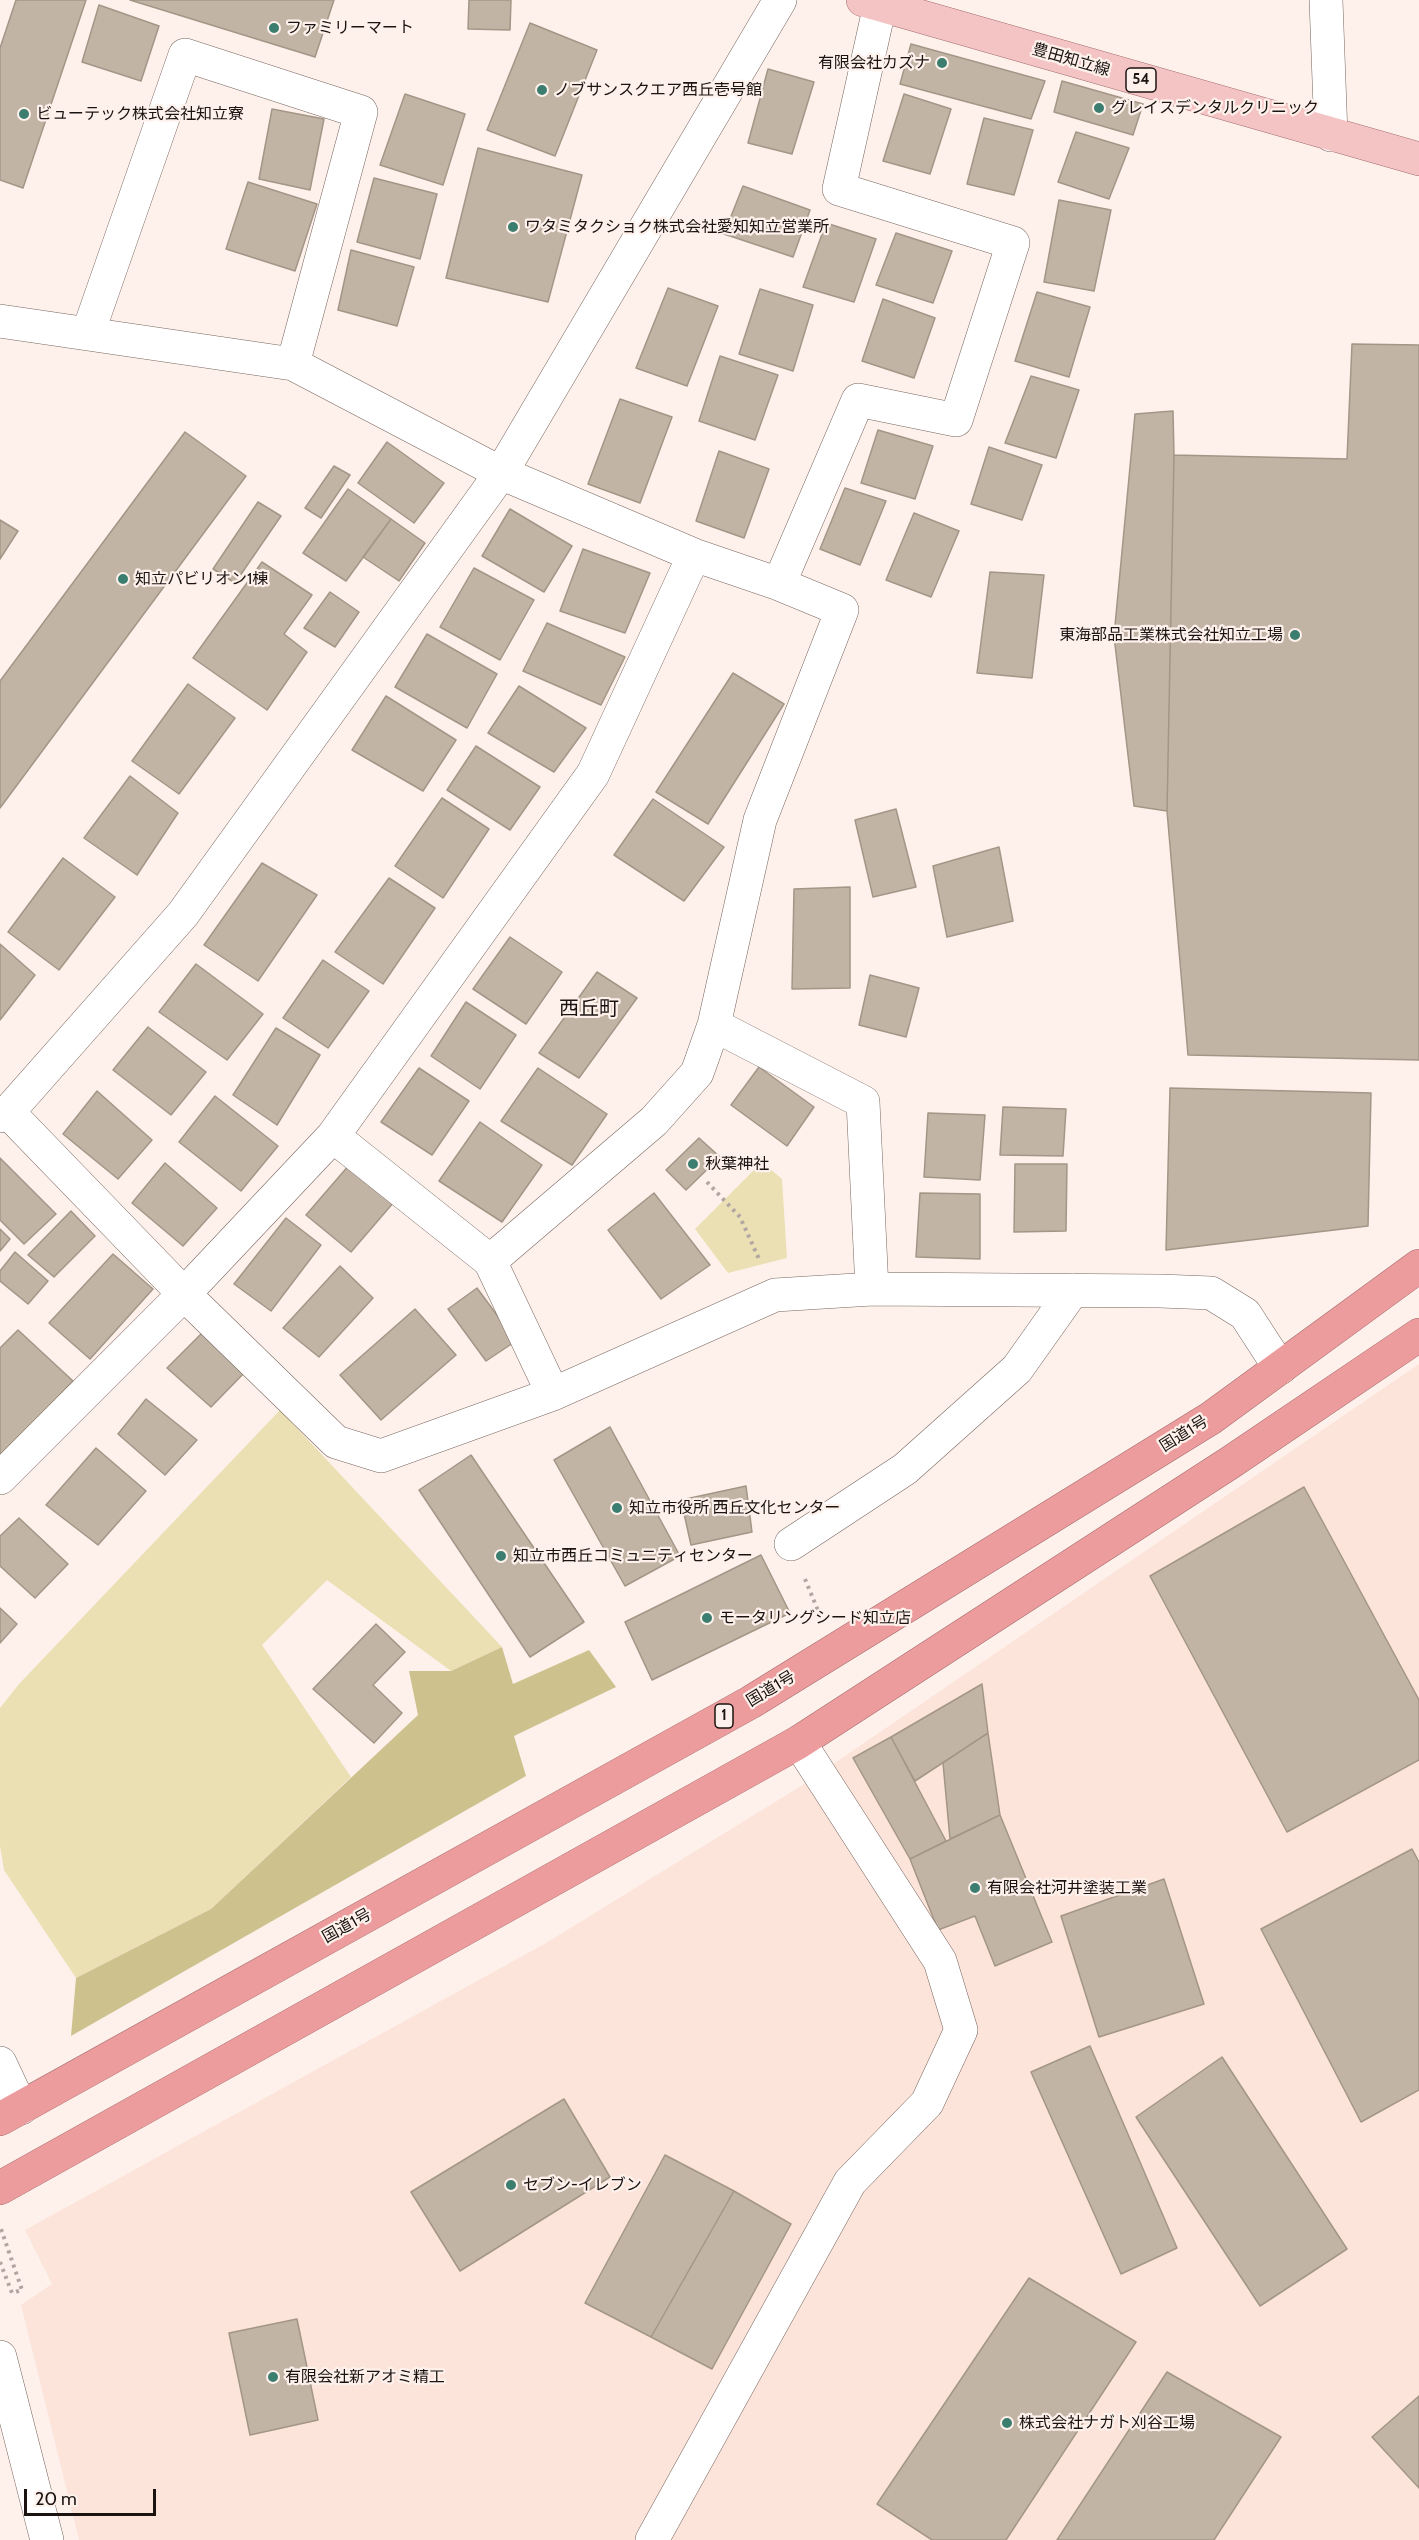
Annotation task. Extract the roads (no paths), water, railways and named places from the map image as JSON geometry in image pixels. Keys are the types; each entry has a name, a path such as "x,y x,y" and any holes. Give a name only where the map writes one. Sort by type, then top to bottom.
{"highway":[{"name":"国道1号","path":"11,2114 751,1702 1211,1418 1419,1266"},
{"path":"0,2188 799,1742 1231,1462 1419,1335"}],"main road":[{"name":"豊田知立線","path":"872,2 1419,159"}],"street":[{"path":"780,0 501,473 183,914 4,1114 336,1442 381,1456 553,1394 775,1295 872,1289 1211,1293 1245,1314 1280,1368"},
{"path":"1326,0 1331,135"},
{"path":"779,584 858,400 956,420 1013,243 839,189 872,2"},
{"path":"88,333 185,55 361,112 293,364"},
{"path":"0,321 293,364 501,473 694,555 779,584 842,610 760,820 714,1025 697,1073 654,1121 490,1261"},
{"path":"0,1478 184,1294 333,1136 593,774 694,555"},
{"path":"714,1025 863,1102 872,1289"},
{"path":"333,1136 490,1261 553,1394"},
{"path":"791,1544 905,1469 1017,1369 1074,1290"},
{"path":"652,2540 850,2182 927,2103 961,2030 940,1961 799,1742"},
{"path":"0,2063 11,2114"},
{"path":"0,2357 47,2540"}],"place":[{"name":"ファミリーマート","path":"274,28"},
{"name":"有限会社カズナ","path":"942,63"},
{"name":"ノブサンスクエア西丘壱号館","path":"542,90"},
{"name":"グレイスデンタルクリニック","path":"1099,108"},
{"name":"ビューテック株式会社知立寮","path":"24,114"},
{"name":"ワタミタクショク株式会社愛知知立営業所","path":"513,227"},
{"name":"知立パビリオン1棟","path":"123,579"},
{"name":"東海部品工業株式会社知立工場","path":"1295,635"},
{"name":"秋葉神社","path":"693,1164"},
{"name":"知立市役所 西丘文化センター","path":"617,1508"},
{"name":"知立市西丘コミュニティセンター","path":"501,1556"},
{"name":"モータリングシード知立店","path":"707,1618"},
{"name":"有限会社河井塗装工業","path":"975,1888"},
{"name":"セブン-イレブン","path":"511,2185"},
{"name":"有限会社新アオミ精工","path":"273,2377"},
{"name":"株式会社ナガト刈谷工場","path":"1007,2423"}],"district":[{"name":"西丘町","path":"589,1009"}]}
